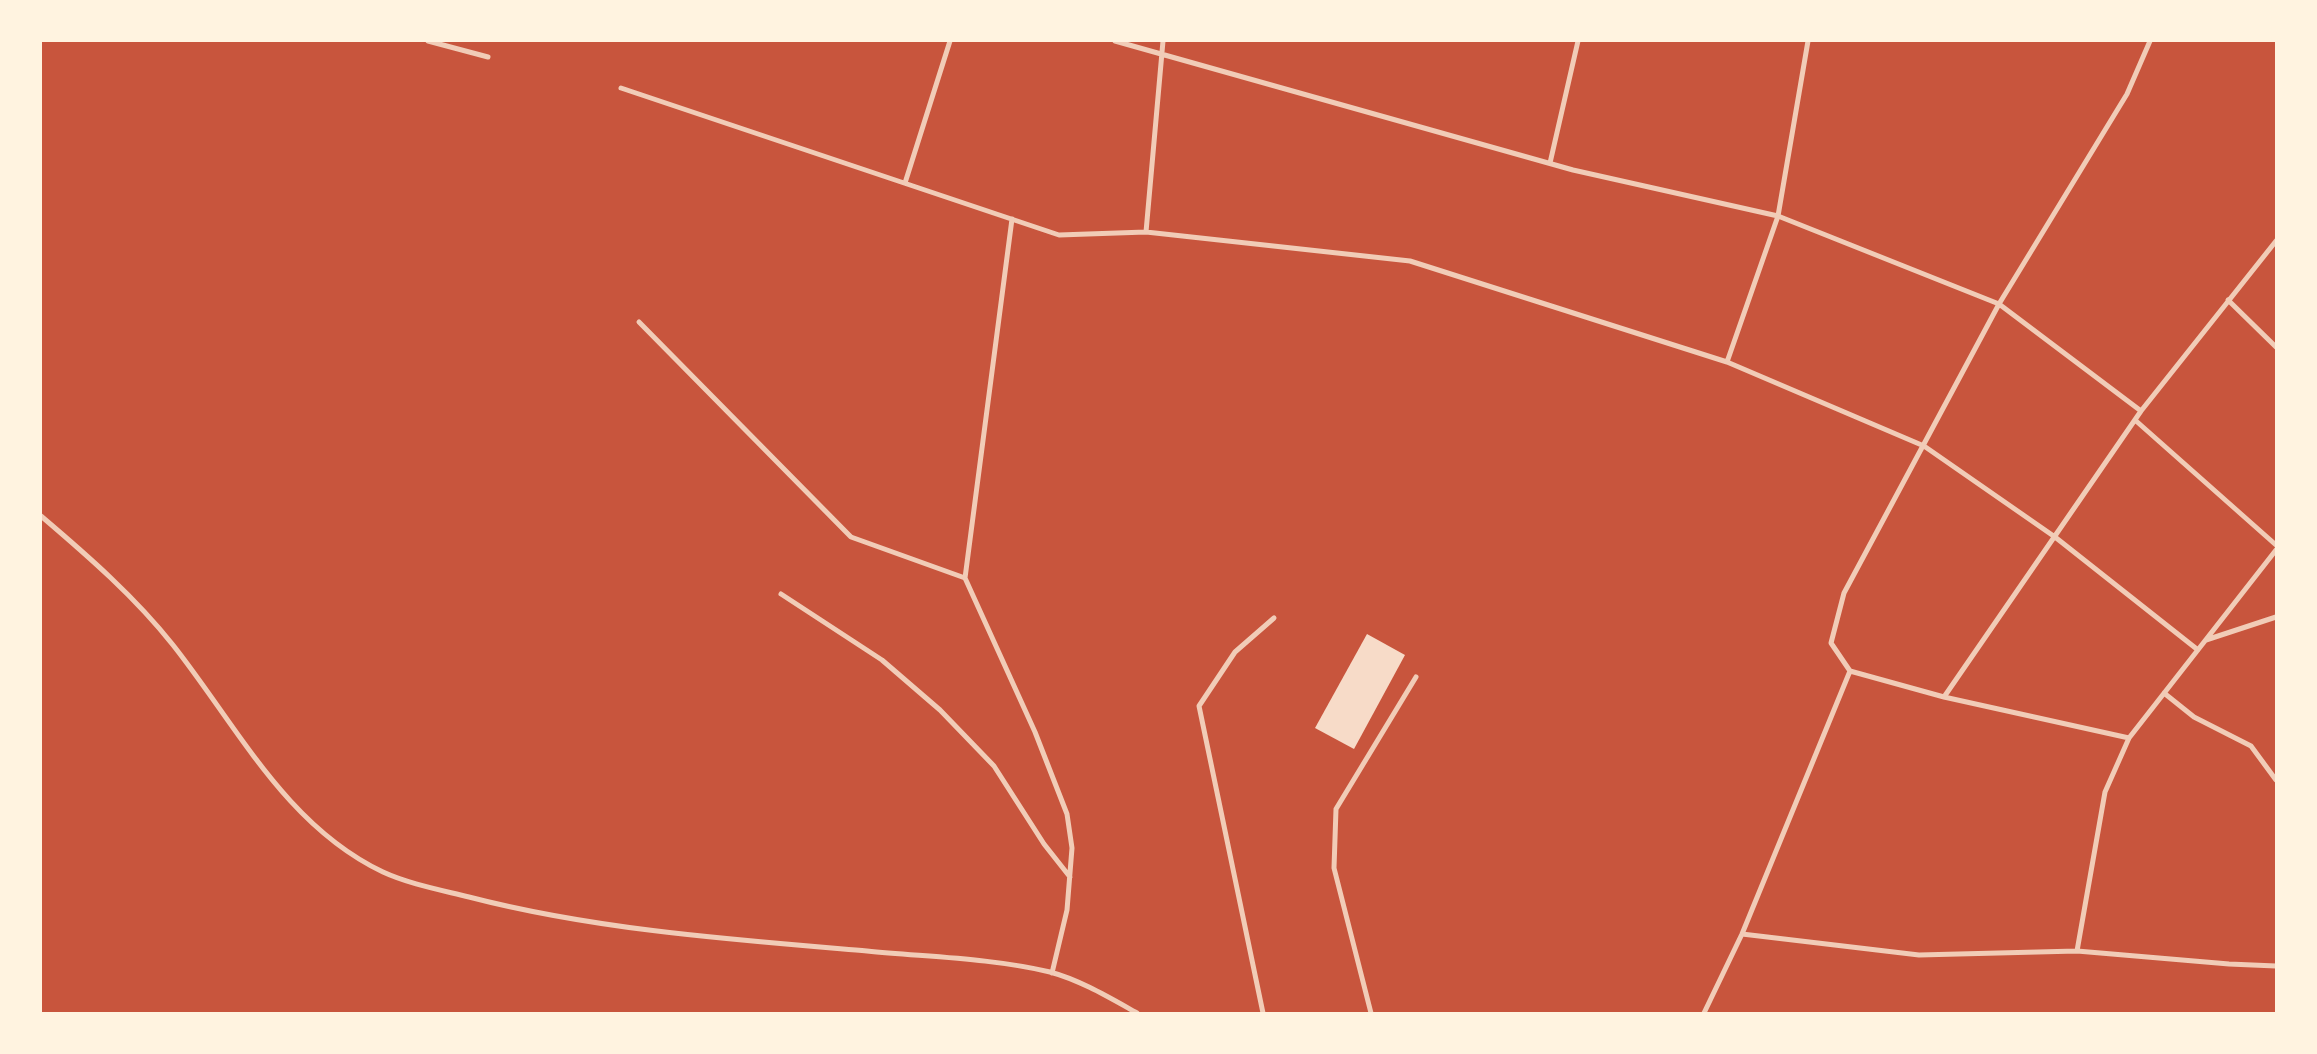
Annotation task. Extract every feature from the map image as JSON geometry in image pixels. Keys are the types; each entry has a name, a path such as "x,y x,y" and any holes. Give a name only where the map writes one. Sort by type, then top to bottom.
{"street":[{"path":"428,41 488,57"},
{"path":"905,183 950,41"},
{"path":"1115,41 1550,163 1778,216 1999,304 2140,411"},
{"path":"1146,232 1163,41"},
{"path":"1550,163 1578,41"},
{"path":"1727,362 1778,216 1808,41"},
{"path":"2129,738 1944,697 1850,671 1831,643 1844,593 1999,304 2127,94 2150,41"},
{"path":"622,88 1059,235 1146,232 1410,261 1727,362 1924,446 2055,537 2198,650"},
{"path":"1012,219 965,578 1035,732 1067,814 1072,848 1068,910 1052,972"},
{"path":"1944,697 2140,411 2276,241"},
{"path":"2228,300 2276,347"},
{"path":"639,322 851,536 965,578"},
{"path":"2135,420 2276,545"},
{"path":"41,516 94,562 134,601 171,642 286,798 330,838 384,872 501,906 580,920 812,947 979,961 1052,972 1104,995 1137,1013"},
{"path":"2077,951 2105,792 2129,738 2276,550"},
{"path":"781,594 882,660 940,710 994,766 1044,844 1070,877"},
{"path":"1263,1013 1199,706 1235,652 1274,618"},
{"path":"2206,640 2276,618"},
{"path":"1704,1013 1742,934 1850,671"},
{"path":"1371,1013 1334,868 1336,809 1416,677"},
{"path":"2164,693 2194,717 2251,746 2276,780"},
{"path":"1742,934 1919,955 2077,951 2229,964 2276,966"}],"building":[{"path":"1367,634 1405,655 1354,749 1315,728"}]}
